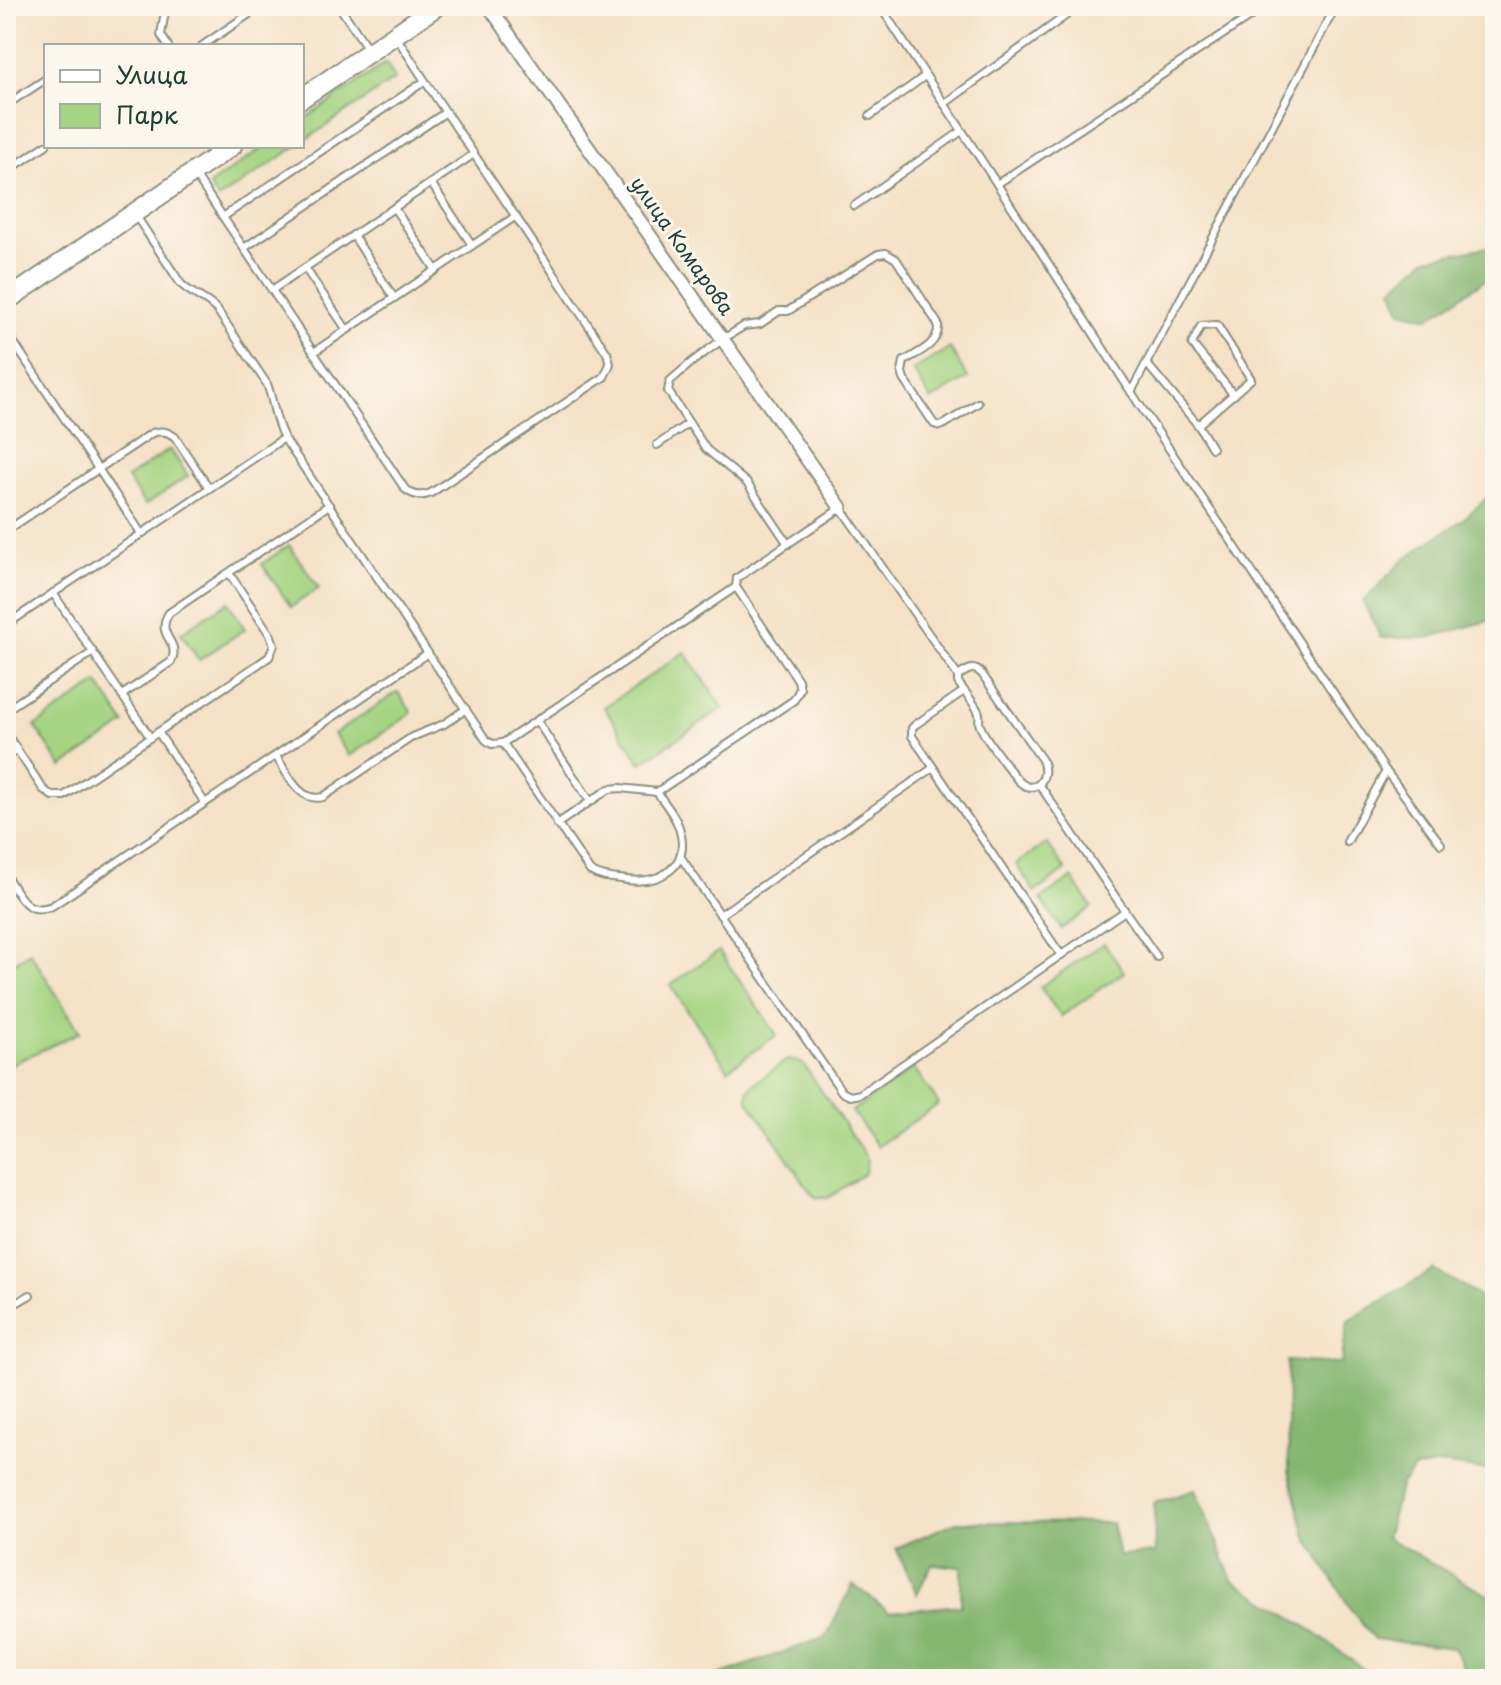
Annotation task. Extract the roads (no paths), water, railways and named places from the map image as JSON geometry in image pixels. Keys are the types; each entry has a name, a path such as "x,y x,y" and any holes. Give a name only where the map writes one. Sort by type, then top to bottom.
{"street":[{"path":"304,97 437,6"},
{"name":"улица Комарова","path":"489,6 841,508"},
{"path":"6,301 229,148"}],"lane":[{"path":"166,6 161,35 167,44"},
{"path":"205,44 255,10 253,6"},
{"path":"339,6 370,51"},
{"path":"880,6 1313,666 1441,844"},
{"path":"944,104 1079,6"},
{"path":"997,184 1266,6"},
{"path":"1131,392 1336,6"},
{"path":"193,172 405,489 412,494 431,493 530,427 604,377 610,364 607,353 395,36"},
{"path":"870,116 925,76"},
{"path":"6,105 44,80"},
{"path":"223,217 425,81"},
{"path":"244,248 446,112"},
{"path":"854,206 962,131"},
{"path":"6,172 44,146"},
{"path":"272,290 474,154"},
{"path":"431,183 472,245"},
{"path":"394,208 436,270"},
{"path":"134,213 181,284 217,310 259,372 270,390 274,416 284,438 486,740 494,745 503,743 537,721 736,587"},
{"path":"314,352 516,216"},
{"path":"353,235 394,298"},
{"path":"788,544 747,483 709,452 669,394 669,384 692,362 744,326 760,324 779,311 788,311 878,254 886,253 896,259 939,330 935,342 904,361 904,379 934,424 940,426 978,403"},
{"path":"305,268 347,330"},
{"path":"1198,425 1234,395 1251,379 1217,325 1201,326 1192,344 1234,395"},
{"path":"6,331 141,533"},
{"path":"1147,364 1198,425 1212,448"},
{"path":"657,445 689,423"},
{"path":"6,531 152,433 164,431 175,437 209,488"},
{"path":"6,625 284,438"},
{"path":"122,695 174,658 173,645 164,627 169,613 329,505"},
{"path":"557,824 605,791 616,788 657,792 794,700 800,689 798,680 736,587 737,578 841,508 958,676 957,680 979,714 979,725 1016,778 1026,786 1039,784 1045,772 1042,760 982,674 968,669 958,676"},
{"path":"6,733 43,789 52,796 64,796 269,657 274,645 271,636 229,573"},
{"path":"53,593 150,737"},
{"path":"6,710 93,652"},
{"path":"6,876 26,905 34,909 47,908 428,653"},
{"path":"964,691 912,728 914,740 1061,955"},
{"path":"276,756 301,793 310,798 323,797 412,737 444,724 466,709"},
{"path":"537,721 590,801"},
{"path":"158,732 205,803"},
{"path":"503,743 587,869 602,877 650,880 672,870 680,856 682,838 679,827 657,792"},
{"path":"6,757 17,750"},
{"path":"720,915 933,768"},
{"path":"1347,842 1386,771"},
{"path":"1039,784 1157,957"},
{"path":"680,856 842,1092 850,1096 860,1094 1125,911"},
{"path":"6,1309 30,1295"}]}
